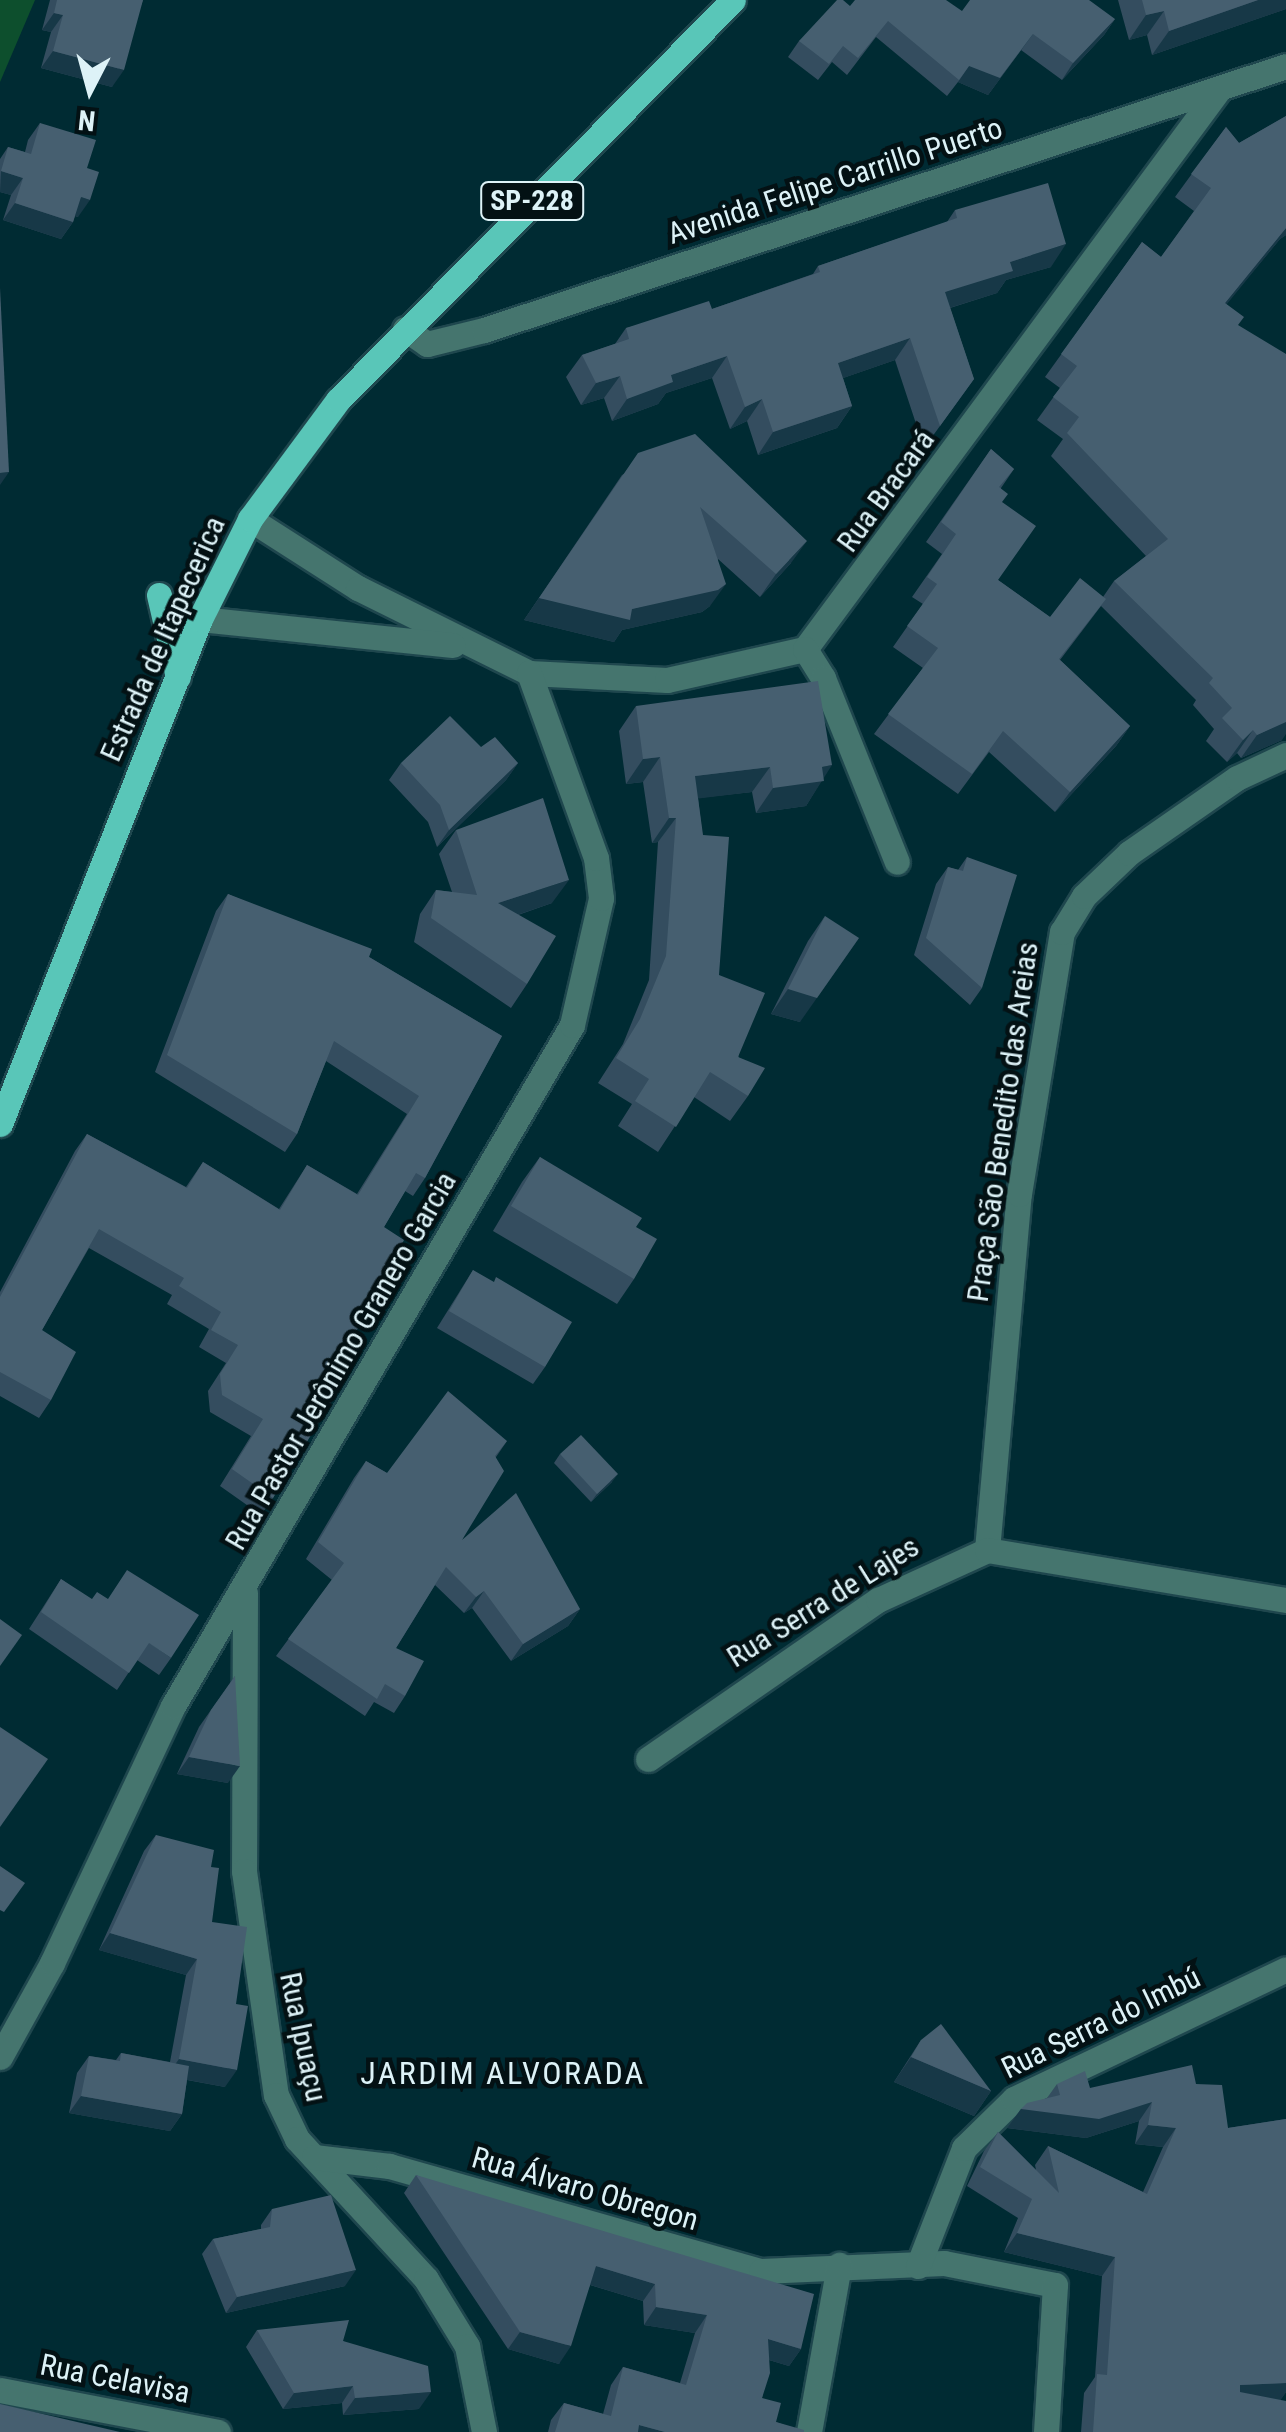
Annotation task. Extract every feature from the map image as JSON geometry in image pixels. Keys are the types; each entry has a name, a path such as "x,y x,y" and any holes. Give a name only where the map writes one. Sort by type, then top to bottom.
{"main road":[{"name":"Estrada de Itapecerica","path":"2,1118 200,619 250,519 338,400 733,0"},
{"path":"159,596 178,676"}],"street":[{"name":"Avenida Felipe Carrillo Puerto","path":"405,329 428,344 484,330 1217,92 1286,66"},
{"name":"Rua Bracará","path":"805,650 1217,92"},
{"path":"250,519 358,588 530,673 667,680 805,650 823,678 896,862"},
{"path":"200,619 473,648"},
{"name":"Rua Pastor Jerônimo Granero Garcia","path":"0,2057 52,1963 157,1734 245,1591 572,1026 588,978 602,898 596,858 530,673"},
{"name":"Praça São Benedito das Areias","path":"987,1550 1019,1194 1062,932 1084,896 1129,853 1237,778 1286,755"},
{"path":"987,1550 1286,1600"},
{"name":"Rua Serra de Lajes","path":"648,1759 878,1600 987,1550"},
{"name":"Rua Ipuaçu","path":"245,1591 244,1871 250,1939 276,2095 297,2139 426,2279 467,2346 484,2432"},
{"name":"Rua Serra do Imbú","path":"918,2266 964,2148 1014,2100 1286,1969"},
{"name":"Rua Álvaro Obregon","path":"314,2157 390,2166 761,2271 839,2265 981,2268 1055,2286 1046,2432"},
{"path":"809,2432 839,2265"},
{"name":"Rua Celavisa","path":"0,2390 218,2432"}],"green space":[{"path":"0,0 35,0 0,82"}],"building":[{"path":"57,0 143,0 124,70 53,51 63,15 54,13"},
{"path":"837,0 850,6 855,0 946,0 962,11 970,0 1089,0 1115,19 1073,63 1033,34 1000,78 969,66 959,80 888,21 858,58 843,46 829,64 799,41"},
{"path":"1142,0 1258,0 1169,31 1164,11 1146,15"},
{"path":"1286,116 1286,228 1225,303 1244,317 1238,325 1286,354 1286,722 1257,735 1253,730 1243,740 1222,718 1232,708 1209,683 1213,678 1114,581 1168,539 1067,433 1079,417 1053,397 1077,366 1061,354 1142,242 1161,257 1211,188 1191,174 1226,127 1239,143"},
{"path":"40,123 96,140 87,168 99,172 90,200 81,197 73,222 15,203 23,178 1,171 8,147 31,154"},
{"path":"1048,183 1066,244 1010,262 1013,271 945,292 974,379 940,426 910,338 838,363 852,406 773,432 762,399 745,407 727,356 671,375 673,382 627,399 620,376 596,383 582,355 629,339 626,328 709,301 712,309 820,272 818,266 957,218 955,210"},
{"path":"0,288 9,472 0,473"},
{"path":"695,434 807,541 776,574 700,507 726,584 718,590 632,609 630,620 539,598 638,453"},
{"path":"991,449 1014,469 999,487 1008,494 1002,502 1036,526 998,580 1050,617 1080,578 1106,599 1059,659 1130,726 1070,792 1003,731 972,774 888,714 938,648 907,626 937,584 927,577 956,534 941,522"},
{"path":"818,681 832,765 822,767 824,781 773,788 770,767 695,776 703,835 729,837 719,975 765,993 738,1057 765,1068 748,1096 710,1072 676,1127 635,1101 649,1079 616,1058 640,1019 666,956 676,818 669,818 660,757 643,759 636,706"},
{"path":"450,716 481,747 495,737 518,763 449,830 440,805 401,763"},
{"path":"543,798 569,880 498,903 556,936 527,984 431,918 436,890 477,895 456,830"},
{"path":"967,857 1017,875 982,988 926,938 948,867 963,871"},
{"path":"228,894 372,949 369,957 502,1036 425,1178 416,1173 384,1227 404,1240 333,1376 343,1382 273,1498 232,1469 263,1419 222,1395 220,1374 238,1345 211,1330 221,1312 179,1286 184,1278 99,1229 42,1330 76,1352 51,1400 0,1372 0,1297 87,1134 187,1188 203,1162 280,1210 307,1165 358,1195 419,1096 334,1041 297,1134 167,1055"},
{"path":"825,916 859,938 817,998 788,989"},
{"path":"540,1157 642,1218 636,1227 657,1239 634,1279 511,1206"},
{"path":"473,1270 494,1282 496,1277 572,1322 545,1367 449,1311"},
{"path":"448,1391 507,1441 495,1456 504,1471 462,1540 516,1493 580,1609 523,1644 484,1591 476,1597 446,1567 396,1648 424,1661 405,1696 385,1684 377,1699 288,1639 344,1563 318,1542 366,1461 387,1473"},
{"path":"581,1435 618,1474 597,1494 560,1454"},
{"path":"127,1570 199,1615 171,1658 149,1643 129,1673 41,1612 61,1579 92,1599 97,1592 108,1599"},
{"path":"0,1619 22,1635 0,1666"},
{"path":"235,1676 240,1766 189,1757 211,1710"},
{"path":"0,1727 48,1759 0,1827"},
{"path":"156,1835 214,1850 211,1867 219,1868 212,1922 247,1927 236,2004 248,2006 237,2070 179,2059 197,1959 110,1933"},
{"path":"0,1866 25,1883 4,1912 0,1910"},
{"path":"941,2024 991,2091 911,2057 921,2040"},
{"path":"121,2053 189,2066 182,2114 81,2096 89,2056 120,2061"},
{"path":"1192,2065 1196,2084 1222,2085 1228,2128 1286,2119 1286,2383 1240,2385 1240,2392 1286,2401 1286,2432 1093,2432 1097,2374 1107,2375 1115,2257 1017,2233 1032,2199 980,2167 998,2132 1059,2193 1048,2146 1147,2194 1176,2128 1148,2125 1152,2102 1099,2119 1021,2109 1027,2103 1060,2095 1057,2084 1085,2071 1090,2088"},
{"path":"416,2175 814,2294 801,2349 768,2339 770,2373 762,2398 781,2403 776,2422 804,2432 665,2432 639,2425 638,2432 555,2432 564,2403 611,2416 623,2367 686,2385 707,2315 656,2307 655,2284 596,2266 571,2346 520,2332"},
{"path":"331,2195 356,2270 237,2297 213,2239 270,2227 272,2209"},
{"path":"349,2320 343,2341 428,2366 431,2392 355,2398 353,2386 294,2393 257,2330"},
{"path":"0,2404 120,2432 0,2432"}],"district":[{"name":"JARDIM ALVORADA","path":"503,2073"}]}
